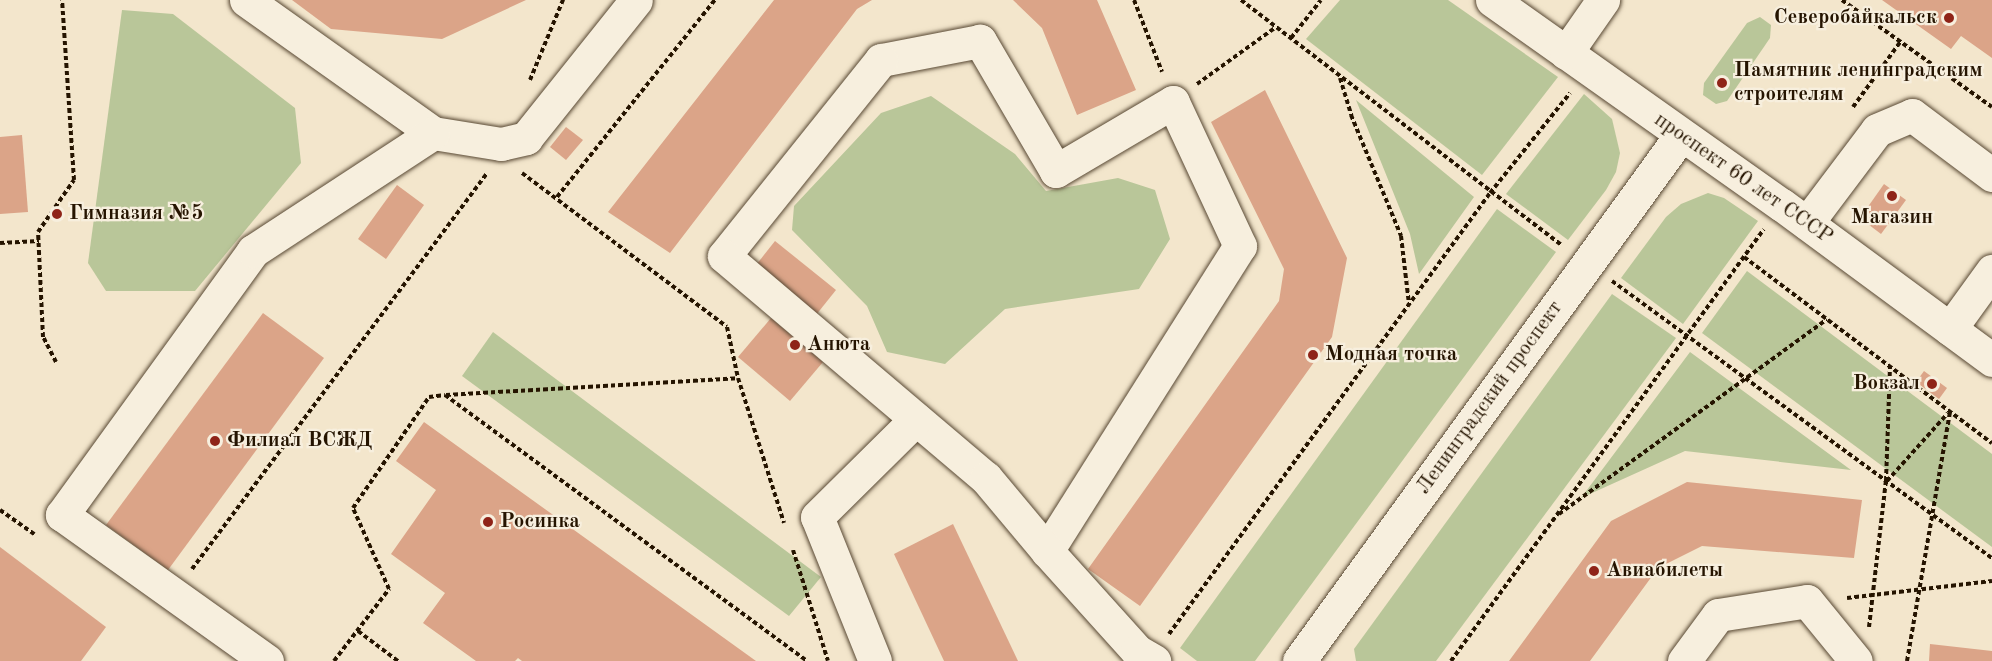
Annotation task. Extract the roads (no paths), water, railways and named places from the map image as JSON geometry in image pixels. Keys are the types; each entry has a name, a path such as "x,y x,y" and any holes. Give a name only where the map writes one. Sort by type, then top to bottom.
{"street":[{"path":"246,0 433,133 501,144 526,138 636,0"},
{"name":"проспект 60 лет СССР","path":"1492,0 1795,214 1992,360"},
{"path":"1577,61 1604,0"},
{"path":"1047,551 1240,246 1173,102 1056,171 981,41 881,60 724,256 986,478 1047,551 1137,651 1152,660"},
{"path":"1795,214 1877,130 1912,115 1992,175"},
{"path":"267,661 230,650 172,595 62,515 253,251 433,133"},
{"name":"Ленинградский проспект","path":"1299,661 1681,135"},
{"path":"1950,329 1992,272"},
{"path":"875,661 817,517 916,419"},
{"path":"1684,661 1718,615 1807,601 1862,650"}],"place":[{"name":"Северобайкальск","path":"1949,18"},
{"name":"Памятник ленинградским строителям","path":"1722,83"},
{"name":"Магазин","path":"1892,196"},
{"name":"Гимназия №5","path":"57,214"},
{"name":"Анюта","path":"795,345"},
{"name":"Модная точка","path":"1313,355"},
{"name":"Вокзал","path":"1932,384"},
{"name":"Филиал ВСЖД","path":"215,441"},
{"name":"Росинка","path":"488,522"},
{"name":"Авиабилеты","path":"1594,571"}]}
